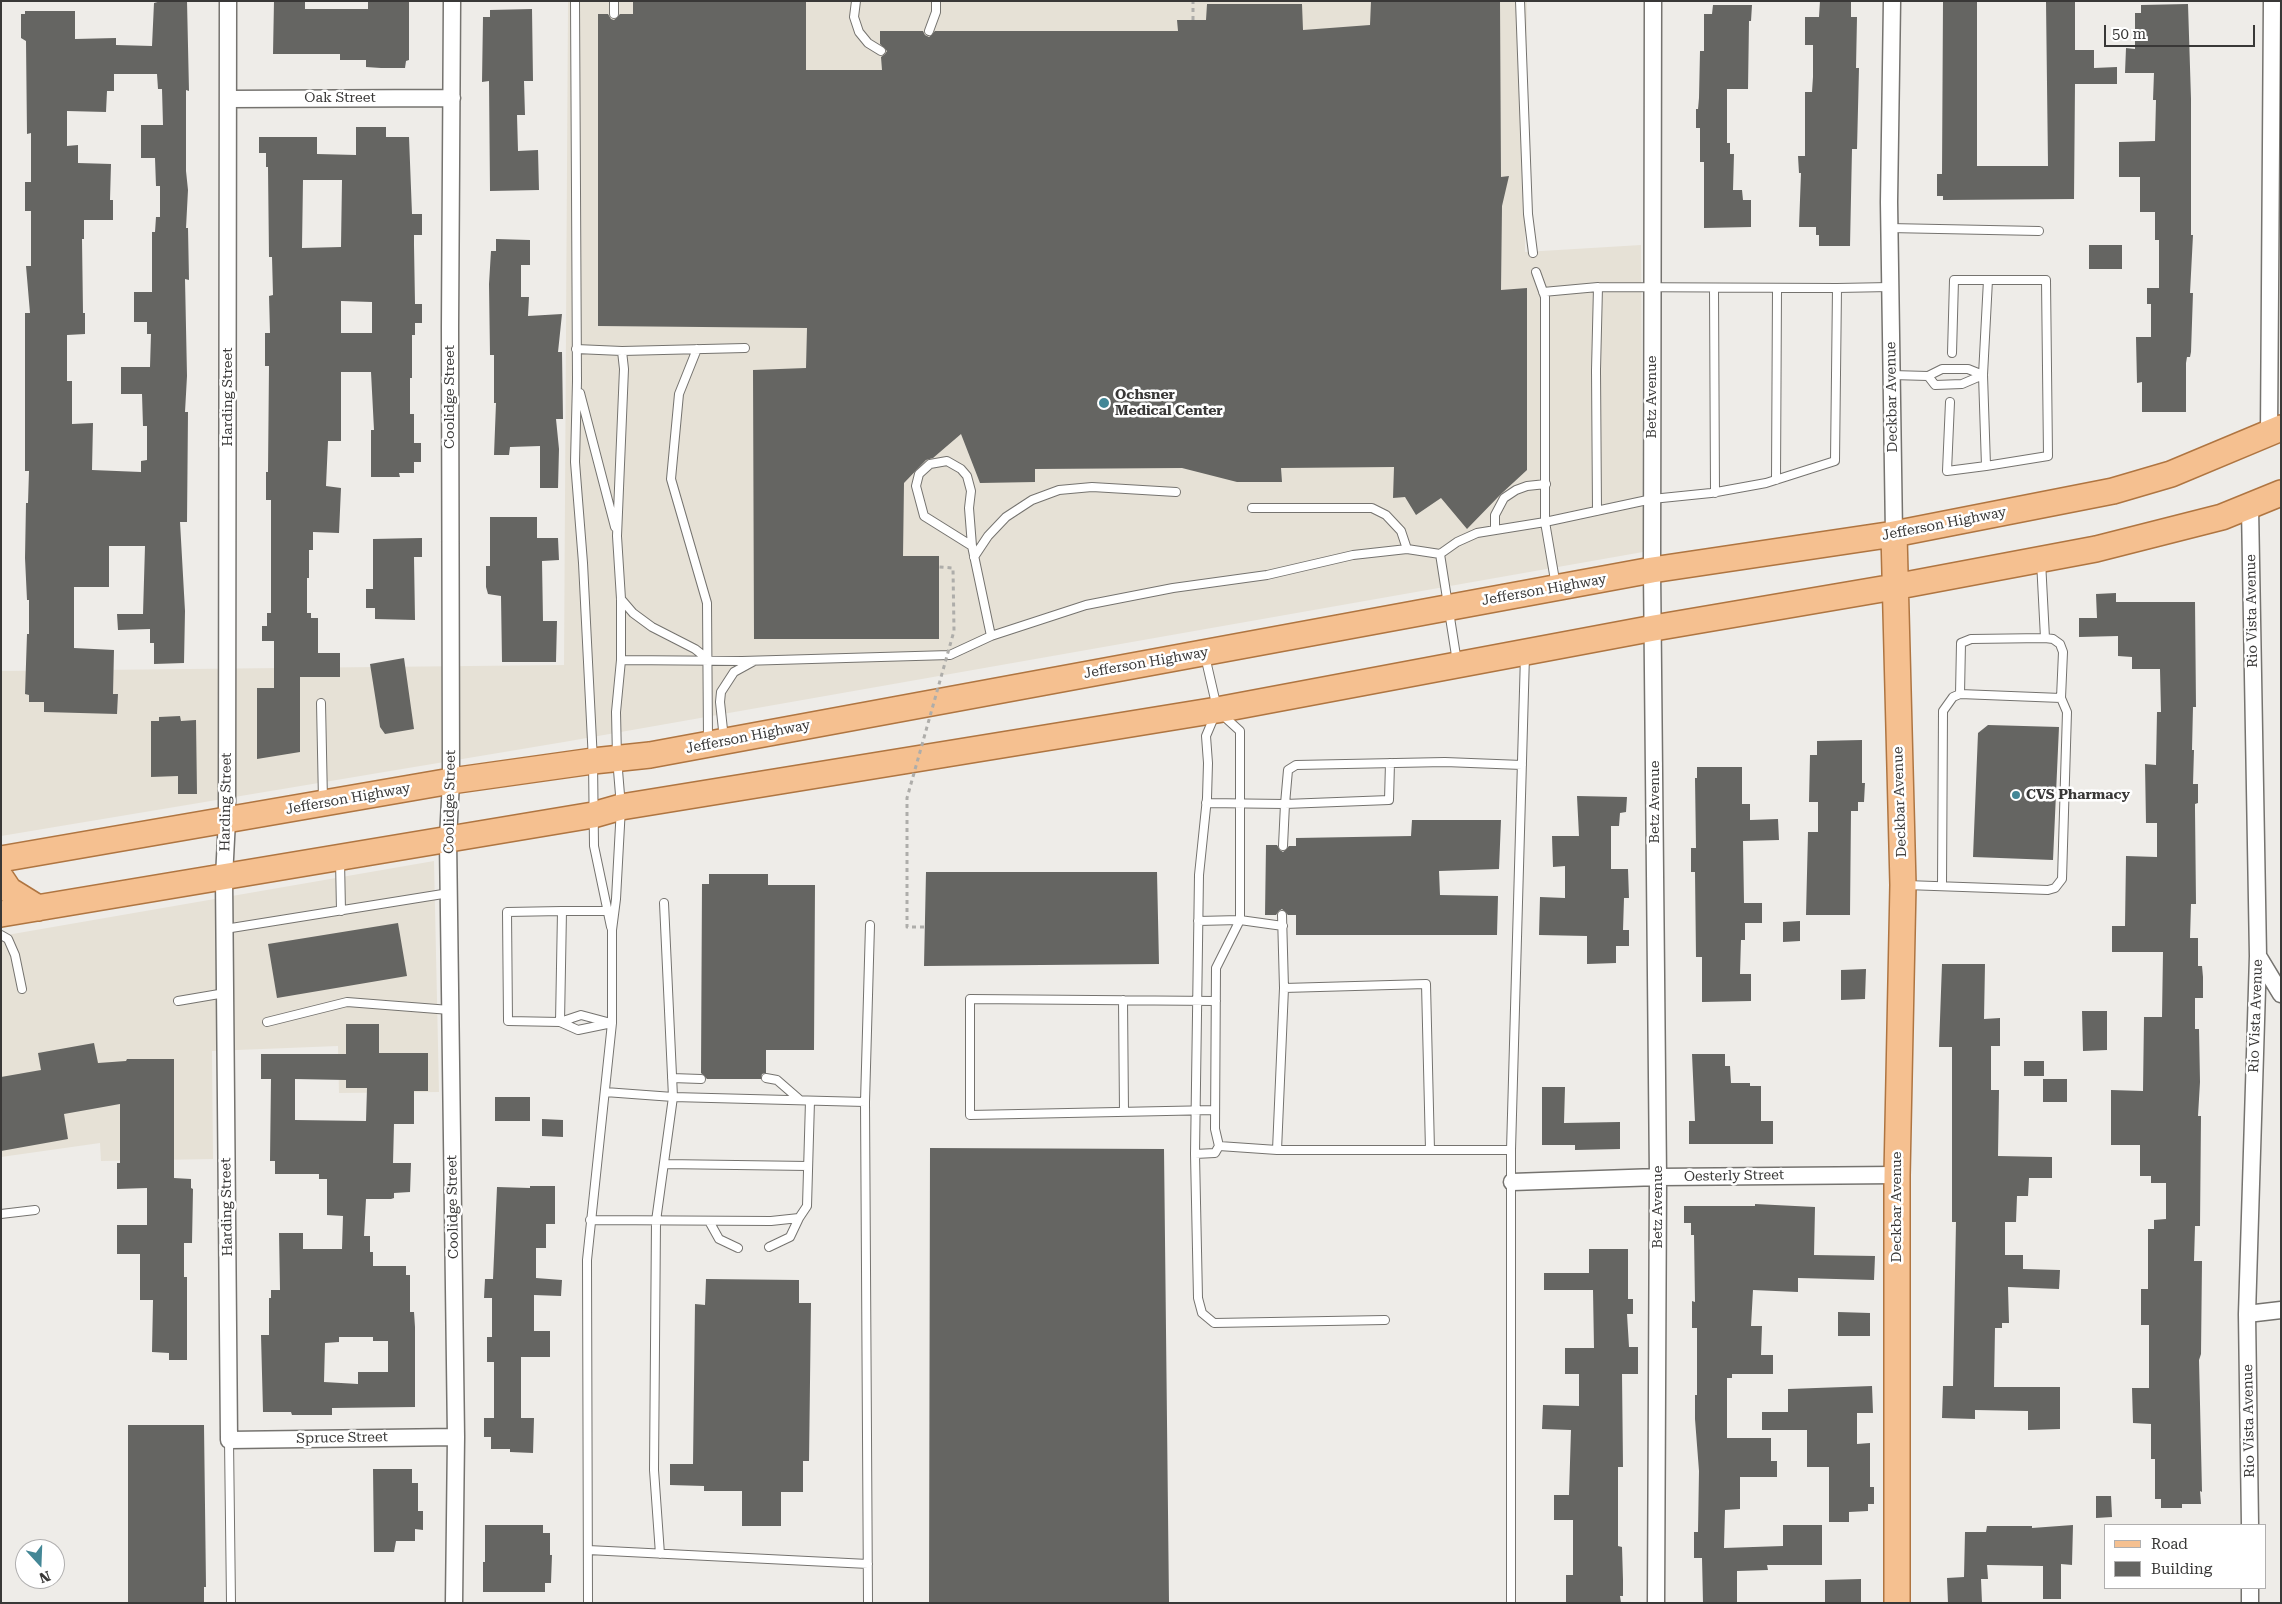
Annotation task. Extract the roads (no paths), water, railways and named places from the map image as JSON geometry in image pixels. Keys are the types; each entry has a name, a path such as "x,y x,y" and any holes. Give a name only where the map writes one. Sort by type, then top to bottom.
{"main road":[{"name":"Jefferson Highway","path":"1,859 451,781 650,755 1652,570 1894,534 2113,491 2171,474 2275,431"},
{"path":"1,914 593,815 621,807 1217,710 1654,628 2041,560 2096,549 2222,517 2281,493"},
{"name":"Deckbar Avenue","path":"1894,534 1903,885 1897,1174 1897,1603"},
{"path":"1,878 9,890 38,908"}],"street":[{"name":"Harding Street","path":"228,1 228,820 224,877 229,1440"},
{"name":"Coolidge Street","path":"452,1 451,781 448,839 456,1437 454,1603"},
{"name":"Betz Avenue","path":"1653,1 1652,570 1658,1177 1656,1603"},
{"name":"Deckbar Avenue","path":"1892,1 1890,287 1894,534"},
{"path":"2272,1 2275,431"},
{"name":"Oak Street","path":"228,99 452,98"},
{"name":"Rio Vista Avenue","path":"2250,507 2258,956 2248,1314 2250,1524"},
{"path":"2258,956 2281,994"},
{"name":"Oesterly Street","path":"1512,1182 1658,1177 1897,1174"},
{"path":"2248,1314 2281,1310"},
{"name":"Spruce Street","path":"229,1440 456,1437"},
{"path":"2250,1589 2250,1603"}],"lane":[{"path":"574,1 577,381 575,462 583,563 593,761 594,846 612,930"},
{"path":"614,1 614,14"},
{"path":"856,1 854,16 859,32 868,42 881,51"},
{"path":"929,31 936,12 936,1"},
{"path":"1520,1 1528,214 1533,252"},
{"path":"1890,228 2038,231"},
{"path":"1536,272 1543,292 1545,522 1556,588"},
{"path":"1950,402 1947,472 2048,456 2046,280 1954,280 1952,353"},
{"path":"1986,466 1983,375 1988,280"},
{"path":"1598,287 1596,370 1598,511"},
{"path":"1543,292 1598,287 1890,287"},
{"path":"1714,288 1715,492"},
{"path":"1776,480 1777,288"},
{"path":"622,660 757,660 950,655 992,636 1086,605 1173,588 1267,575 1353,555 1407,549 1440,554 1457,542 1478,533 1545,522 1652,499 1715,492 1776,480 1835,461 1837,288"},
{"path":"576,349 622,351 745,348"},
{"path":"698,349 679,394 671,479 707,603 708,660 716,742"},
{"path":"588,1603 587,1260 612,1023 612,930 616,899 621,807 616,712 622,660 622,599 617,536 624,369 622,351"},
{"path":"1892,375 1928,376 1942,369 1968,369 1983,375"},
{"path":"1928,376 1935,385 1962,384 1983,375"},
{"path":"577,381 617,536"},
{"path":"972,546 924,516 916,486 920,474 930,464 947,461 961,469 967,476 970,491 969,508 972,546 992,636"},
{"path":"1495,530 1494,515 1504,498 1516,490 1527,486 1546,484"},
{"path":"974,557 988,536 1006,517 1032,500 1059,490 1092,487 1176,492"},
{"path":"1252,508 1372,508 1386,515 1401,532 1407,549"},
{"path":"1440,554 1457,666"},
{"path":"2041,560 2046,638"},
{"path":"622,599 633,613 652,627 695,649 708,660"},
{"path":"1903,885 2048,890 2060,884 2062,879 2067,712 2061,698 2063,652 2060,644 2053,639 2046,638 1965,640 1960,647 1960,694"},
{"path":"1204,652 1217,710 1240,731 1240,920 1216,968 1214,1129 1219,1146"},
{"path":"1511,1603 1512,1182 1510,1150 1525,653"},
{"path":"716,742 722,692 734,672 757,660"},
{"path":"1942,886 1943,711 1953,697 1960,694 2061,698"},
{"path":"321,703 323,803"},
{"path":"1217,710 1206,736 1208,763 1206,803 1199,875 1195,1154 1198,1298 1202,1313 1214,1323 1385,1320"},
{"path":"1283,846 1288,770 1296,765 1444,762 1522,765"},
{"path":"1206,803 1285,804 1388,800 1390,763"},
{"path":"340,858 341,910"},
{"path":"225,929 449,893"},
{"path":"660,1554 654,1470 656,1220 673,1097 664,903"},
{"path":"560,1022 562,911"},
{"path":"607,911 507,912 508,1021 560,1022 581,1015 612,1023"},
{"path":"1277,1150 1284,988 1282,915"},
{"path":"1198,921 1240,920 1283,926"},
{"path":"868,1603 865,1102 870,925"},
{"path":"1,935 8,939 22,989"},
{"path":"1284,988 1426,984 1430,1150"},
{"path":"178,1000 225,993"},
{"path":"1215,1110 970,1115 970,999 1216,1000"},
{"path":"1123,1000 1124,1112"},
{"path":"267,1022 347,1002 450,1010"},
{"path":"560,1022 578,1030 612,1023"},
{"path":"672,1078 702,1079"},
{"path":"766,1078 777,1080 800,1100"},
{"path":"605,1092 673,1097 865,1102"},
{"path":"769,1247 790,1237 806,1206 810,1101"},
{"path":"1219,1146 1277,1150 1510,1150"},
{"path":"1195,1154 1214,1153 1219,1146"},
{"path":"664,1164 808,1166"},
{"path":"1,1214 35,1210"},
{"path":"590,1220 771,1221 799,1218"},
{"path":"709,1221 719,1239 738,1248"},
{"name":"Harding Street","path":"229,1440 231,1603"},
{"path":"588,1550 868,1564"}],"place":[{"name":"Ochsner Medical Center","path":"1104,403"},
{"name":"CVS Pharmacy","path":"2016,795"}]}
